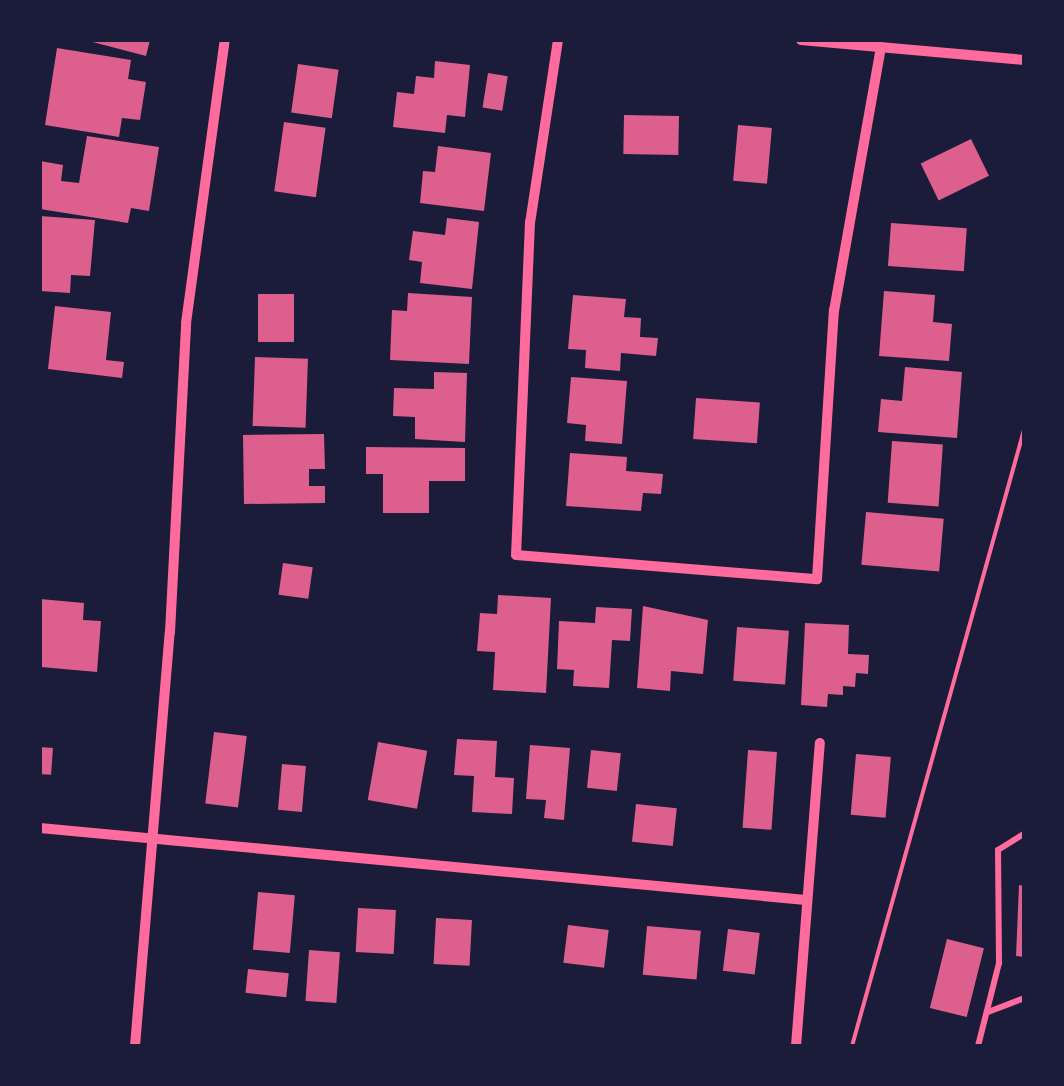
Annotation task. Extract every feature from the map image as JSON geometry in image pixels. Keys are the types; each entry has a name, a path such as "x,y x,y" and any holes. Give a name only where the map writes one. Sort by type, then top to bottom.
{"street":[{"path":"135,1046 154,838 186,324 225,40"},
{"path":"558,40 530,222 516,555 817,580 834,311 881,47"},
{"path":"801,40 1024,60"},
{"path":"796,1046 820,743"},
{"path":"40,828 806,900"}],"lane":[{"path":"978,1046 999,963 998,850 1024,834"},
{"path":"987,1012 1024,998"}],"path":[{"path":"852,1046 1024,430"}],"building":[{"path":"85,40 150,40 146,56"},
{"path":"57,48 131,60 128,79 146,82 140,120 122,118 119,137 45,125"},
{"path":"435,61 470,65 465,117 447,115 445,133 393,127 397,92 414,94 416,76 434,78"},
{"path":"298,64 339,70 332,118 291,113"},
{"path":"488,73 508,76 502,111 483,108"},
{"path":"624,115 679,116 678,155 623,154"},
{"path":"284,122 326,128 316,197 274,191"},
{"path":"738,125 772,128 767,184 733,181"},
{"path":"87,136 159,147 149,211 131,208 128,223 40,209 40,161 63,165 61,181 79,183"},
{"path":"971,139 989,176 939,200 921,164"},
{"path":"438,146 491,153 484,211 420,203 423,171 435,172"},
{"path":"40,216 95,220 90,276 71,275 70,293 40,291"},
{"path":"447,218 479,222 472,289 420,283 422,262 409,260 413,231 445,235"},
{"path":"891,223 967,228 964,271 888,266"},
{"path":"884,291 935,295 933,322 952,324 949,361 879,356"},
{"path":"408,293 472,297 469,364 390,360 392,310 407,311"},
{"path":"258,294 294,294 294,342 258,342"},
{"path":"573,295 626,299 624,317 641,318 640,337 658,338 656,356 621,353 620,371 585,368 586,350 568,349"},
{"path":"55,306 111,312 106,360 124,362 122,378 48,369"},
{"path":"255,357 308,359 306,428 253,426"},
{"path":"905,367 962,372 957,438 878,432 881,399 902,401"},
{"path":"434,372 467,373 465,442 415,439 415,417 393,416 394,388 434,389"},
{"path":"571,377 627,381 622,444 585,441 586,425 567,423"},
{"path":"696,398 760,402 757,443 693,439"},
{"path":"324,434 325,469 309,469 309,486 325,486 325,503 244,504 243,435"},
{"path":"892,441 943,445 939,506 888,503"},
{"path":"366,447 465,448 465,481 429,481 429,513 383,513 383,474 366,474"},
{"path":"570,453 627,457 626,471 663,474 661,494 643,493 641,511 566,506"},
{"path":"866,512 944,519 939,572 861,565"},
{"path":"283,563 313,567 308,599 279,595"},
{"path":"498,595 551,598 546,693 493,690 495,652 477,651 480,613 497,614"},
{"path":"40,599 84,603 83,620 101,621 97,672 41,667"},
{"path":"643,606 708,620 703,674 671,671 670,691 637,688"},
{"path":"596,607 632,609 630,641 612,640 609,688 573,686 574,670 557,669 559,621 595,623"},
{"path":"805,623 849,625 848,654 869,655 868,674 856,673 855,687 843,686 843,695 828,694 827,707 801,705"},
{"path":"737,627 789,631 785,684 733,681"},
{"path":"214,732 247,736 238,807 205,803"},
{"path":"457,739 497,741 495,777 514,778 512,814 472,812 474,776 454,775"},
{"path":"378,742 427,751 417,809 368,800"},
{"path":"530,745 570,748 564,820 544,818 546,800 526,799"},
{"path":"40,747 53,748 51,775 40,774"},
{"path":"591,750 621,753 617,791 587,788"},
{"path":"748,750 777,752 771,830 743,828"},
{"path":"856,754 891,757 886,818 851,815"},
{"path":"282,764 306,766 302,812 278,810"},
{"path":"636,804 677,808 673,846 632,842"},
{"path":"1019,885 1024,886 1024,957 1016,956"},
{"path":"258,892 295,895 290,953 253,950"},
{"path":"358,908 396,910 394,954 356,952"},
{"path":"436,918 472,920 470,966 434,964"},
{"path":"568,925 609,930 604,968 563,963"},
{"path":"647,926 701,931 697,980 643,975"},
{"path":"728,929 760,933 755,975 723,971"},
{"path":"947,939 984,948 967,1017 930,1008"},
{"path":"309,950 340,952 336,1003 305,1001"},
{"path":"248,969 289,973 286,997 245,993"}]}
